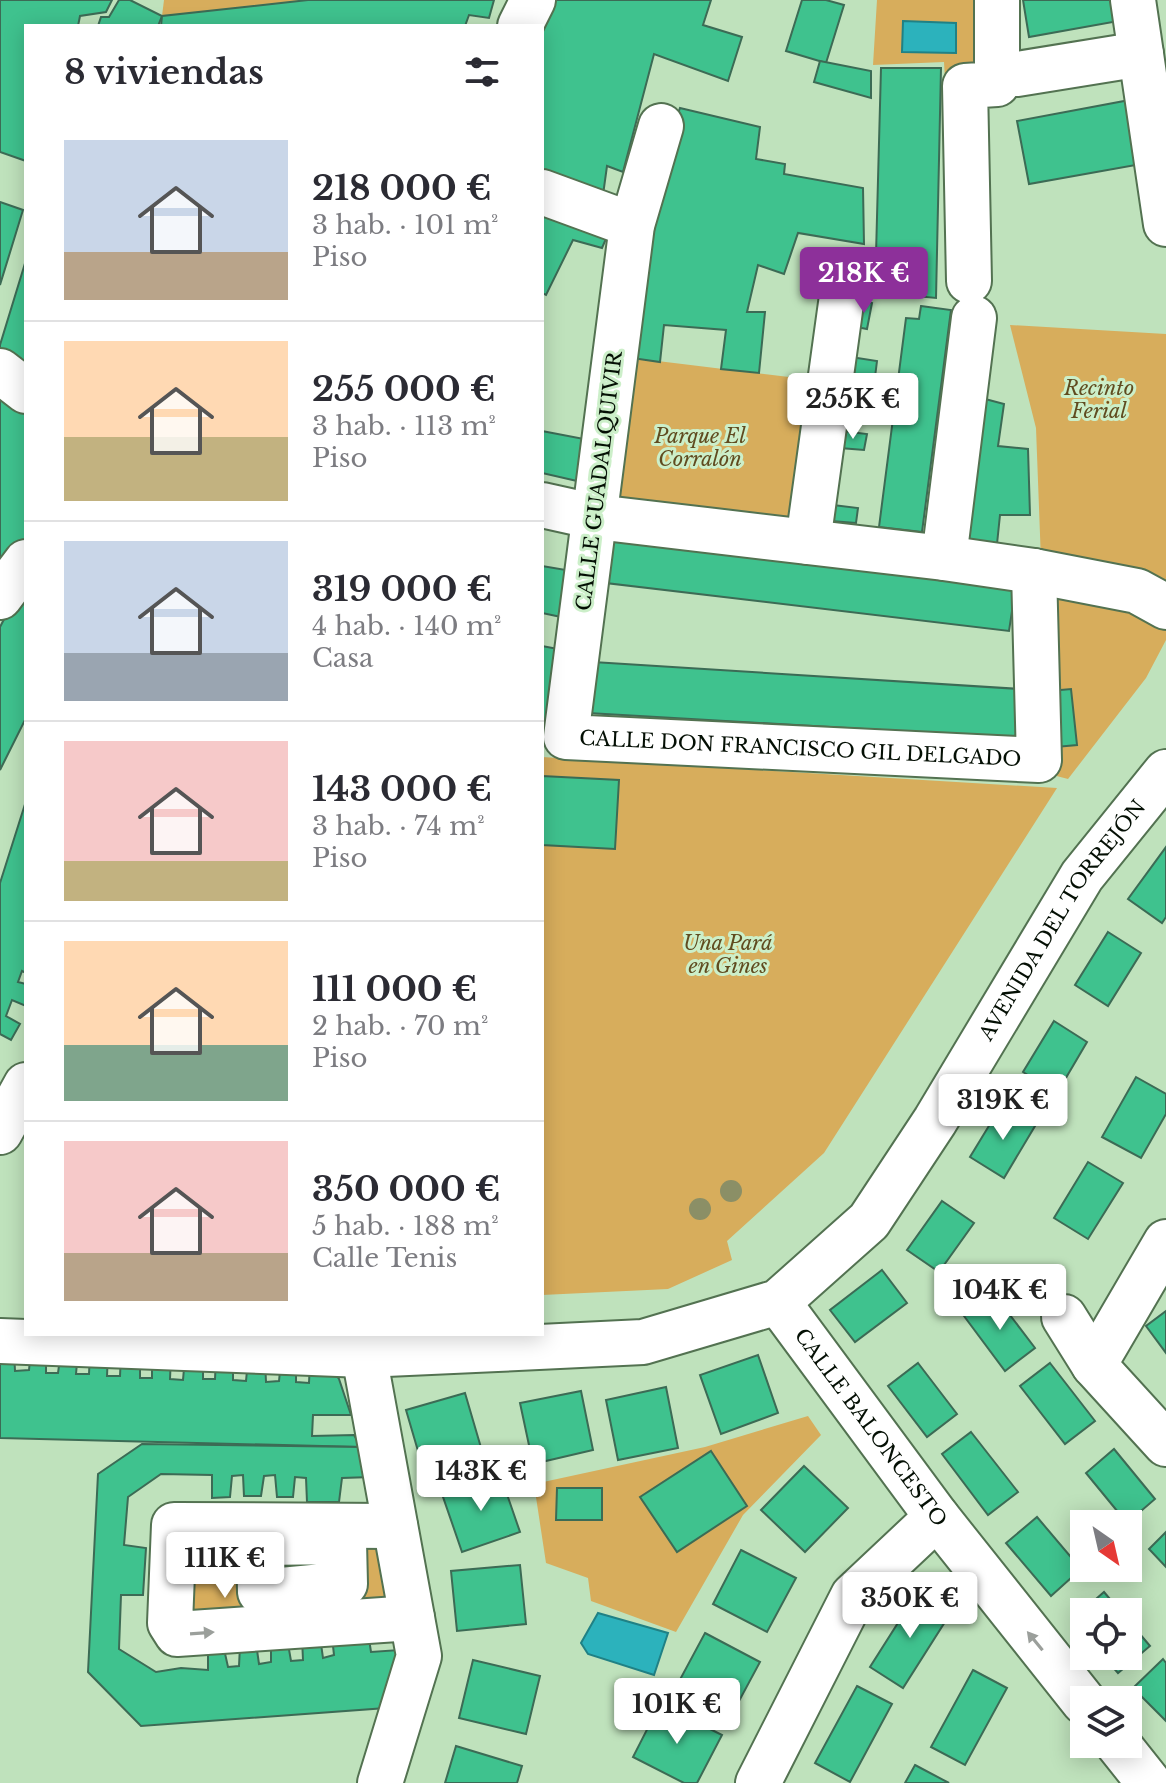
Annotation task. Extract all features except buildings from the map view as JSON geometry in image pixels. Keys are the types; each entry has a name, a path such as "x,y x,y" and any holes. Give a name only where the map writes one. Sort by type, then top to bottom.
{"street":[{"path":"521,24 533,0"},
{"path":"944,558 972,299 965,86 997,84 997,0"},
{"path":"1133,0 1166,224"},
{"path":"1017,74 1141,54"},
{"name":"CALLE GUADALQUIVIR","path":"566,737 632,225 661,126"},
{"path":"544,193 632,225"},
{"path":"808,542 842,296"},
{"path":"0,371 24,389"},
{"path":"544,505 596,517 1034,571 1137,591 1166,607"},
{"path":"0,597 24,565"},
{"name":"CALLE DON FRANCISCO GIL DELGADO","path":"566,737 1039,760 1034,571"},
{"name":"AVENIDA DEL TORREJÓN","path":"0,1341 359,1345 643,1342 778,1302 869,1221 935,1121 1082,876 1166,772"},
{"path":"0,1132 24,1089"},
{"path":"1094,1365 1166,1242"},
{"name":"CALLE BALONCESTO","path":"778,1302 937,1517 1071,1686"},
{"path":"1064,1317 1094,1365 1166,1444"},
{"path":"359,1345 419,1656 380,1783"},
{"path":"758,1783 853,1596 937,1517"},
{"path":"395,1526 174,1525 170,1623 177,1634 412,1618"},
{"path":"1129,1758 1149,1783"}],"green space":[{"path":"164,0 308,0 162,16"},
{"path":"877,0 984,0 984,75 945,79 944,62 873,65"},
{"name":"Recinto Ferial","path":"1010,325 1166,334 1166,640 1146,678 1068,779 1049,774 1036,428"},
{"name":"Parque El Corralón","path":"625,357 830,382 808,542 596,517"},
{"name":"Una Pará en Gines","path":"544,757 1057,788 824,1153 727,1241 732,1260 668,1289 544,1295"},
{"path":"808,1416 821,1435 743,1515 676,1632 591,1601 588,1578 546,1563 534,1484 705,1447"},
{"path":"184,1533 397,1535 409,1604 178,1621"}],"water":[{"path":"903,21 956,23 956,53 902,52"},
{"path":"598,1613 668,1633 654,1675 588,1654 581,1643"}]}
